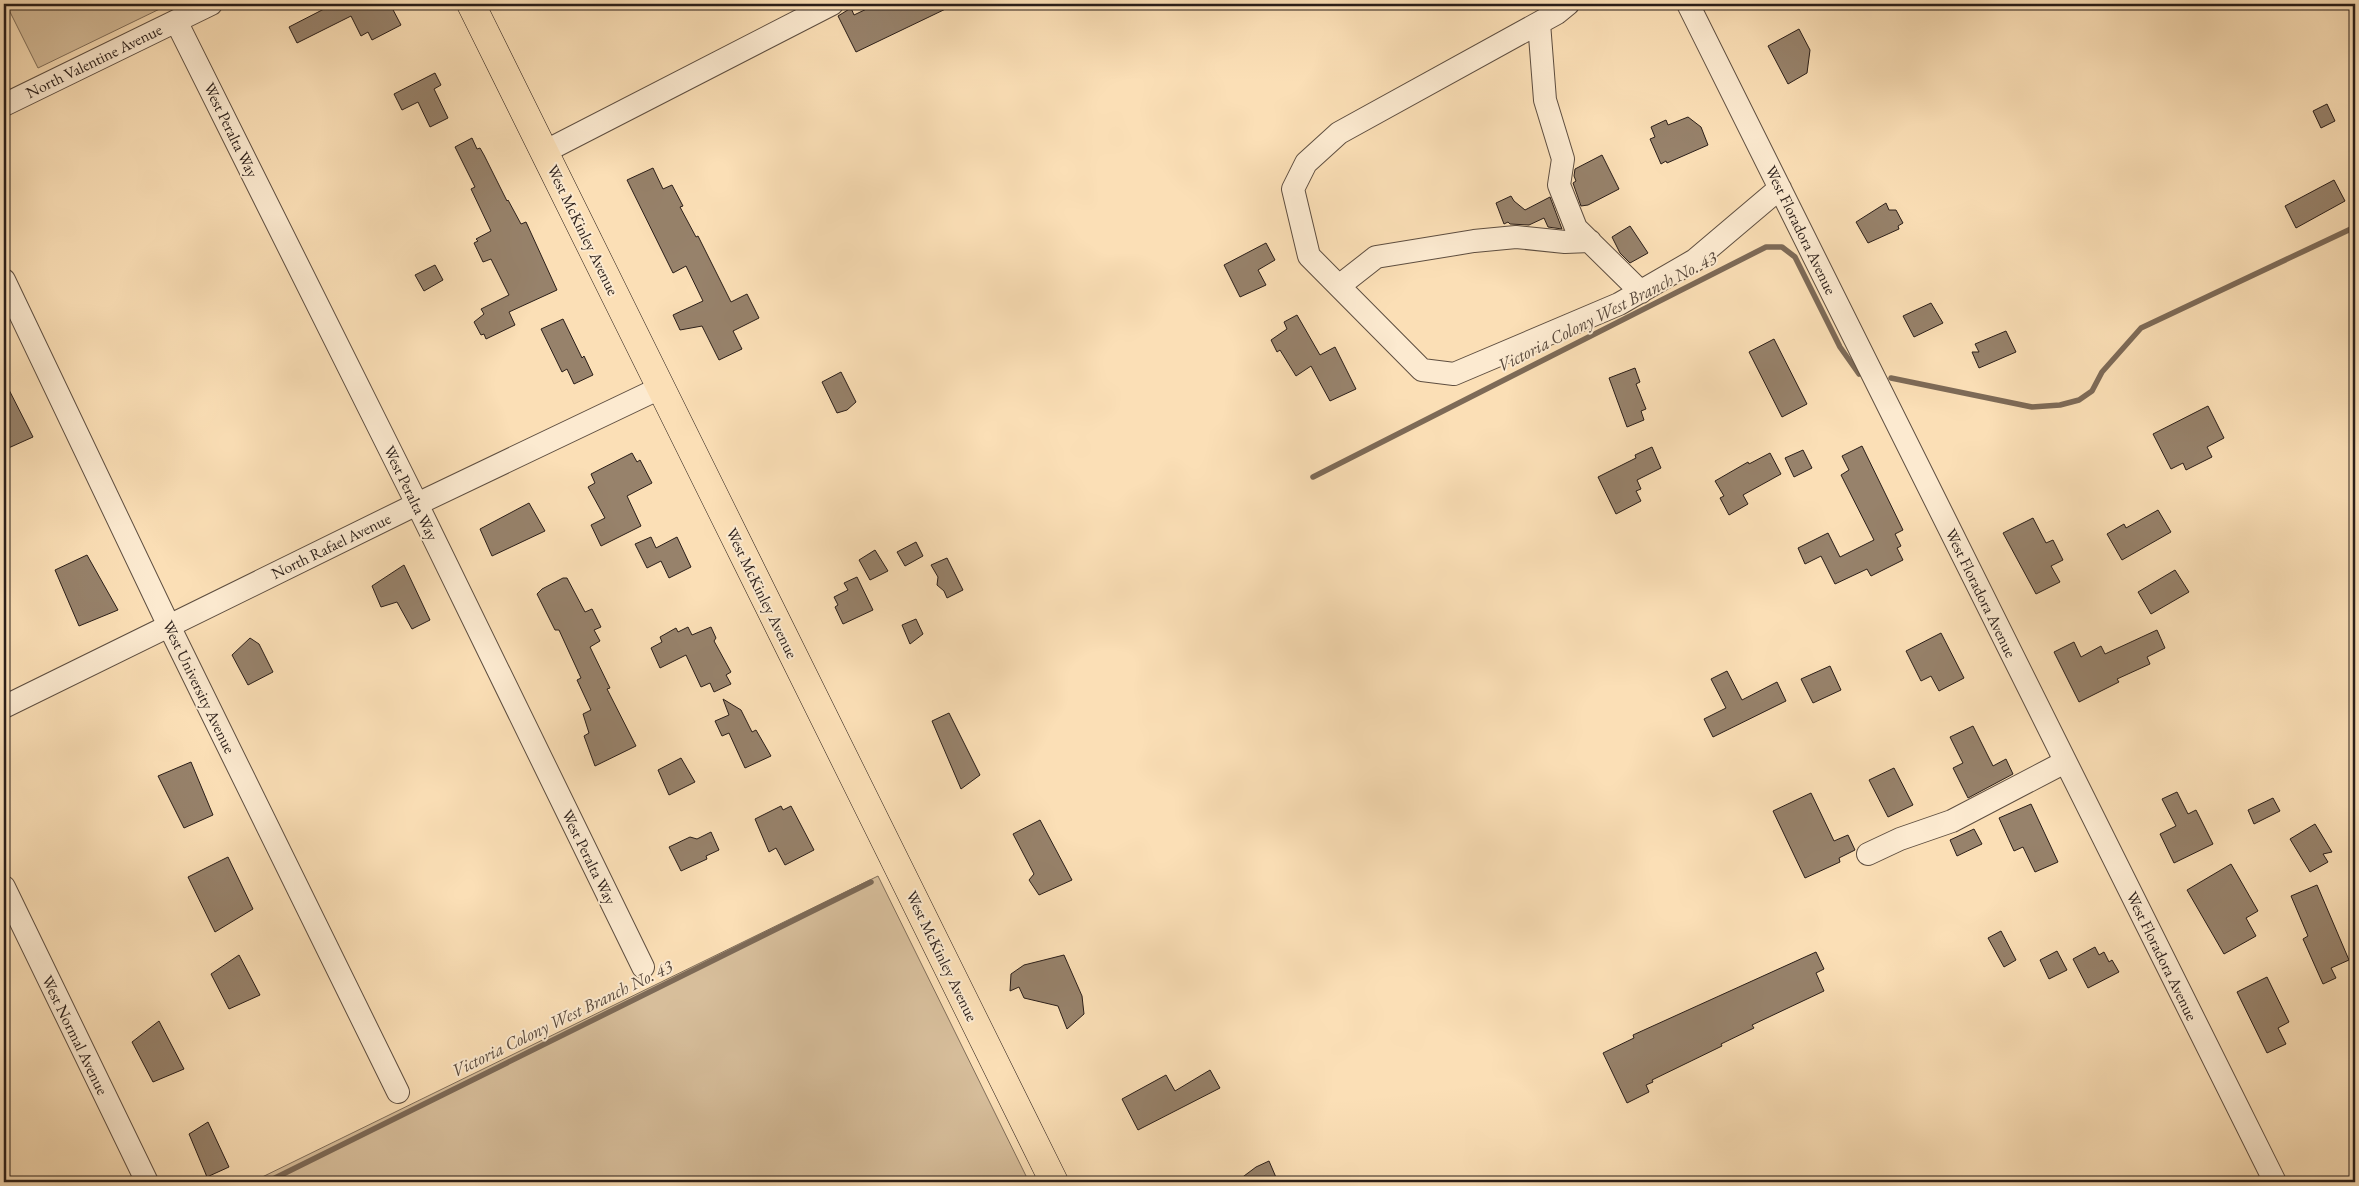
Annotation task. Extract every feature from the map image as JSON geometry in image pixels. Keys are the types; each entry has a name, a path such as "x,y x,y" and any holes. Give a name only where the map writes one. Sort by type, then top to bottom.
{"main road":[{"name":"West McKinley Avenue","path":"471,4 1054,1182"}],"street":[{"name":"North Valentine Avenue","path":"4,105 211,4"},
{"path":"544,152 832,4"},
{"path":"1568,4 1539,23 1339,133 1306,163 1293,189 1309,256 1422,370 1454,374 1619,304 1695,260 1780,188"},
{"name":"West Floradora Avenue","path":"1688,4 2275,1182"},
{"name":"West Peralta Way","path":"176,21 417,504 643,967"},
{"path":"1539,23 1545,100 1563,159 1559,186 1576,228 1641,292"},
{"path":"1339,286 1376,258 1474,241 1516,237 1565,242 1590,241"},
{"name":"West University Avenue","path":"4,280 169,626 398,1092"},
{"name":"North Rafael Avenue","path":"4,707 417,504 660,388"},
{"path":"1868,854 1907,836 1952,821 2065,762"},
{"name":"West Normal Avenue","path":"4,887 147,1182"}],"shaded area":[{"path":"6,4 170,4 38,68"},
{"path":"878,876 1029,1182 252,1182"}],"building":[{"path":"322,4 390,4 401,25 372,40 368,32 361,36 351,16 297,43 289,27 324,9"},
{"path":"877,4 956,4 856,52 838,16 851,8 854,15"},
{"path":"1799,29 1810,50 1807,73 1788,84 1768,46"},
{"path":"435,73 441,85 434,89 448,118 430,127 418,102 402,110 394,94"},
{"path":"2327,104 2335,121 2321,128 2313,111"},
{"path":"1688,117 1701,127 1708,145 1661,164 1650,139 1655,137 1651,127 1666,120 1668,125"},
{"path":"472,138 477,149 480,148 484,155 521,224 526,222 557,290 509,312 515,325 486,339 484,334 481,335 474,322 484,314 481,309 509,295 491,259 483,262 474,243 478,241 476,239 491,231 471,189 475,187 455,147"},
{"path":"1602,155 1619,189 1588,205 1581,206 1573,183 1576,181 1574,176 1575,169"},
{"path":"653,168 663,189 672,185 683,206 680,207 696,237 698,236 731,302 747,294 759,318 733,331 742,349 719,360 702,326 680,330 673,315 703,301 686,266 673,273 627,180"},
{"path":"2334,180 2345,201 2296,228 2285,206"},
{"path":"1511,196 1525,210 1550,197 1562,229 1548,227 1544,218 1529,225 1510,224 1508,222 1504,224 1496,203"},
{"path":"1886,203 1889,210 1896,210 1903,223 1898,226 1899,229 1868,243 1856,222"},
{"path":"1630,226 1648,253 1630,263 1620,253 1612,237"},
{"path":"1266,243 1275,260 1258,270 1266,285 1240,297 1224,265"},
{"path":"435,265 443,280 424,291 415,275"},
{"path":"1931,303 1943,323 1914,337 1903,316"},
{"path":"1297,315 1320,355 1335,347 1356,389 1330,401 1311,366 1296,376 1280,350 1277,352 1271,340 1287,329 1284,322"},
{"path":"563,319 582,358 584,356 593,375 574,384 567,369 562,372 541,329"},
{"path":"2006,331 2016,352 1979,368 1972,352 1979,352 1975,344"},
{"path":"1774,339 1807,404 1782,417 1749,352"},
{"path":"1635,368 1640,382 1636,384 1646,409 1641,411 1644,420 1627,427 1609,378"},
{"path":"841,372 856,402 847,410 837,413 822,382"},
{"path":"4,380 33,437 4,450"},
{"path":"2208,406 2224,438 2207,447 2212,457 2186,470 2183,463 2171,469 2153,434"},
{"path":"1862,446 1903,530 1895,534 1901,546 1897,548 1903,560 1871,576 1867,569 1835,584 1821,556 1805,564 1798,548 1828,533 1840,557 1874,540 1841,475 1849,470 1842,456"},
{"path":"1652,447 1661,468 1637,480 1641,489 1636,491 1641,501 1616,514 1598,477 1636,458 1635,455"},
{"path":"1803,450 1812,468 1794,477 1785,458"},
{"path":"632,453 637,462 640,460 652,483 627,496 641,526 601,546 591,525 605,518 588,487 595,483 591,474"},
{"path":"1770,453 1781,474 1743,495 1748,504 1729,515 1720,498 1724,496 1715,481 1748,462 1749,464"},
{"path":"529,503 545,531 492,556 480,529"},
{"path":"2158,510 2171,532 2122,560 2107,534 2124,524 2126,528"},
{"path":"2033,518 2046,543 2053,540 2063,560 2051,566 2060,582 2036,594 2003,533"},
{"path":"651,537 656,548 677,537 691,567 669,578 661,561 647,568 635,544"},
{"path":"916,542 923,556 905,566 897,552"},
{"path":"875,550 888,571 870,580 859,560"},
{"path":"87,555 118,610 79,626 55,570"},
{"path":"947,558 963,590 947,598 944,591 937,585 938,577 931,565"},
{"path":"404,565 430,620 412,629 397,602 381,607 372,586"},
{"path":"2175,570 2189,592 2151,614 2138,592"},
{"path":"857,577 873,610 843,624 835,607 838,605 834,597 848,590 844,583"},
{"path":"563,578 567,578 585,612 592,609 601,627 594,630 600,641 590,647 610,688 607,689 636,746 595,766 584,736 589,733 583,714 591,710 577,680 581,678 559,630 555,630 537,594 542,589"},
{"path":"916,619 923,634 910,644 902,625"},
{"path":"688,627 692,635 711,627 716,638 714,641 731,672 726,675 731,684 714,692 710,683 701,687 686,655 660,668 651,648 662,642 660,637 676,628 678,632"},
{"path":"2157,630 2165,648 2147,657 2150,664 2117,679 2119,682 2079,702 2054,652 2074,642 2081,657 2101,646 2105,654"},
{"path":"1941,633 1964,678 1939,691 1931,676 1921,681 1906,651"},
{"path":"250,638 259,644 273,672 248,685 232,655"},
{"path":"1830,666 1841,690 1813,703 1801,679"},
{"path":"1727,671 1742,700 1777,682 1786,701 1713,737 1704,719 1726,708 1711,679"},
{"path":"723,699 741,710 752,732 756,730 771,756 745,768 729,733 722,736 715,721 729,715"},
{"path":"949,713 980,775 961,789 932,721"},
{"path":"1973,726 1993,766 2006,759 2013,774 1968,798 1953,768 1963,763 1950,737"},
{"path":"681,758 695,782 669,795 658,770"},
{"path":"191,762 213,815 184,828 158,776"},
{"path":"1894,768 1913,805 1888,817 1869,780"},
{"path":"2177,792 2188,814 2196,810 2213,844 2174,863 2160,834 2176,826 2162,799"},
{"path":"1811,793 1834,841 1848,835 1855,850 1839,858 1840,862 1805,878 1773,811"},
{"path":"2273,798 2280,811 2254,824 2248,810"},
{"path":"2031,804 2058,862 2035,872 2023,847 2014,851 1999,818"},
{"path":"781,806 783,810 791,806 814,850 785,865 776,848 769,852 755,819"},
{"path":"1040,820 1072,880 1039,895 1029,880 1034,874 1013,834"},
{"path":"2315,824 2332,852 2323,854 2328,862 2310,872 2290,839"},
{"path":"1974,829 1982,844 1957,856 1950,840"},
{"path":"711,832 719,850 706,856 707,859 681,871 669,847 690,837 697,839"},
{"path":"228,857 253,909 215,932 188,877"},
{"path":"2231,864 2258,911 2246,918 2256,936 2224,954 2187,890"},
{"path":"2317,885 2349,960 2331,968 2336,978 2323,984 2303,939 2308,936 2291,896"},
{"path":"2001,931 2016,960 2004,967 1988,938"},
{"path":"2095,947 2099,955 2104,952 2109,962 2112,960 2119,972 2088,988 2073,959"},
{"path":"2057,951 2067,970 2049,979 2040,960"},
{"path":"1816,952 1824,969 1816,973 1824,991 1752,1025 1754,1028 1721,1044 1722,1046 1652,1080 1653,1082 1646,1085 1649,1092 1627,1103 1603,1053 1634,1038 1633,1035"},
{"path":"239,955 260,995 229,1009 211,974"},
{"path":"1064,955 1082,996 1084,1014 1067,1029 1058,1006 1024,998 1019,987 1010,991 1011,974 1024,965"},
{"path":"2267,977 2289,1022 2278,1028 2286,1044 2267,1053 2237,992"},
{"path":"159,1021 184,1069 153,1082 132,1042"},
{"path":"1210,1070 1220,1088 1138,1130 1122,1099 1166,1075 1175,1091"},
{"path":"208,1122 229,1167 207,1177 189,1134"},
{"path":"1269,1161 1278,1182 1236,1182 1256,1167"}],"waterway":[{"name":"Victoria Colony West Branch No. 43","path":"1891,378 2032,407 2060,405 2079,400 2092,391 2102,372 2141,328 2355,227"},
{"name":"Victoria Colony West Branch No. 43","path":"1313,477 1766,247 1782,247 1795,257 1840,347 1859,374"},
{"name":"Victoria Colony West Branch No. 43","path":"267,1182 871,882"}]}
